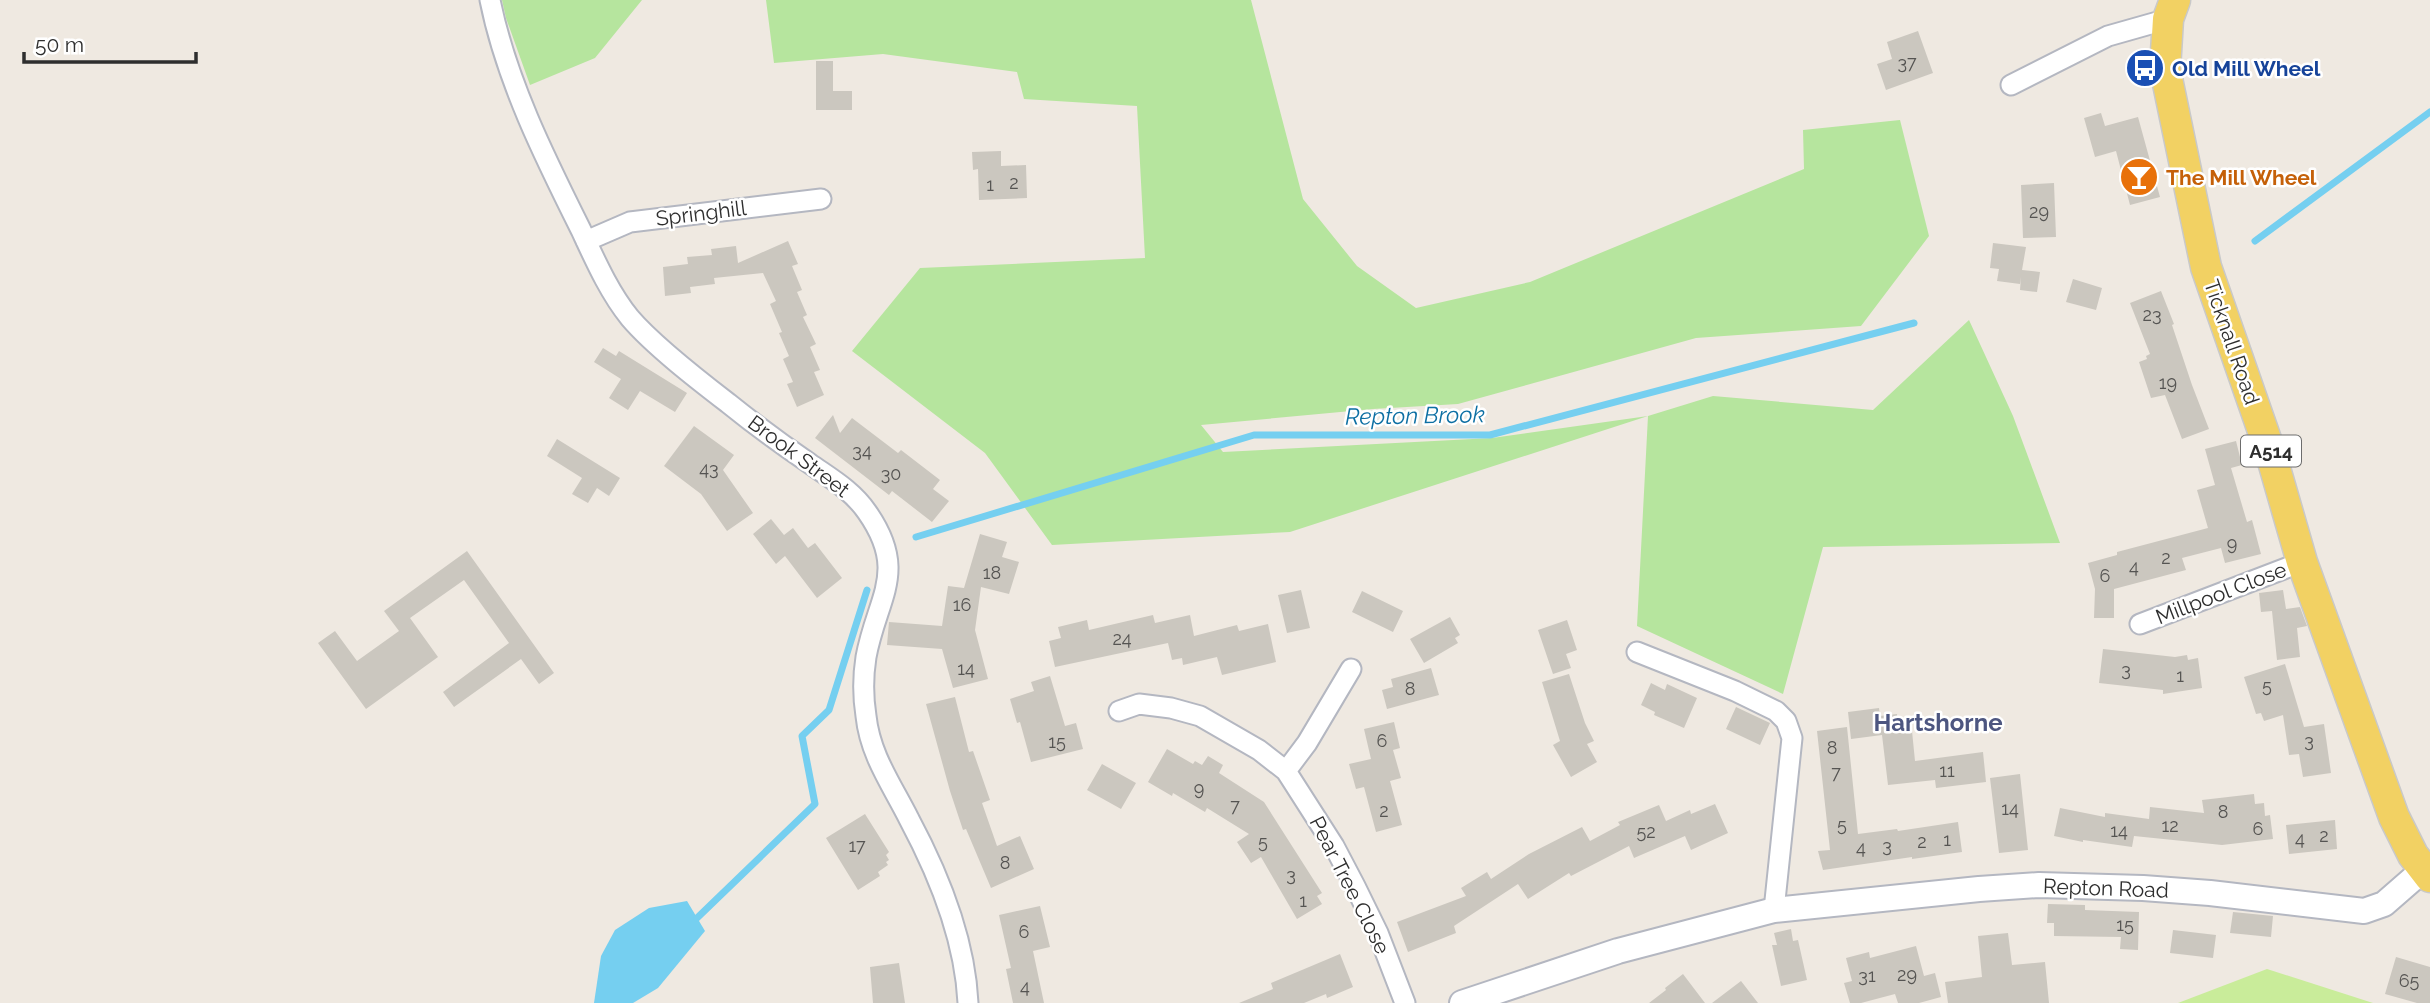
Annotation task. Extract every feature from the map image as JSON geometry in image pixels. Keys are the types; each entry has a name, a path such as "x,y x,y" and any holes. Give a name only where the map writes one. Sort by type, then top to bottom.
{"main road":[{"name":"Ticknall Road","path":"2171,10 2165,69 2206,267 2270,450 2302,562 2394,817 2413,855 2427,873"}],"street":[{"name":"Brook Street","path":"490,0 519,93 556,179 615,296 631,319 727,402 808,463 844,486 865,508 881,534 887,555 889,580 866,657 864,687 870,739 883,773 931,862 961,948 968,1003"},
{"path":"2011,85 2108,36 2171,10"},
{"name":"Springhill","path":"586,241 630,222 821,199"},
{"name":"Millpool Close","path":"2140,624 2302,562"},
{"path":"1637,652 1735,691 1776,711 1786,721 1792,738 1774,910"},
{"path":"1286,771 1307,743 1351,669"},
{"name":"Pear Tree Close","path":"1119,711 1139,704 1171,708 1200,716 1259,750 1286,771 1355,886 1378,933 1405,1003"},
{"name":"Repton Road","path":"1462,1003 1618,951 1774,910 2039,885 2210,893 2364,911 2384,904 2427,873"}],"green space":[{"path":"502,0 642,0 595,58 530,85"},
{"path":"766,0 1251,0 1303,199 1357,266 1416,308 1530,282 1804,169 1803,130 1900,120 1929,236 1861,326 1696,338 1458,404 1201,425 1223,452 1492,438 1648,416 1290,532 1052,545 985,453 852,351 920,268 1145,258 1137,106 1024,99 1017,72 883,54 774,63"},
{"path":"1969,320 2013,416 2060,543 1823,547 1783,694 1637,626 1648,416 1713,396 1873,410"},
{"path":"2267,969 2373,1003 2178,1003"}],"water":[{"path":"687,901 705,931 658,988 633,1003 594,1003 601,956 615,930 649,908"}],"building":[{"path":"1918,31 1933,73 1886,90 1877,64 1892,59 1887,42"},
{"path":"816,61 833,61 833,91 852,91 852,110 816,110"},
{"name":"The Mill Wheel","path":"2101,113 2105,126 2138,117 2160,197 2130,205 2116,151 2095,157 2084,118"},
{"path":"1001,151 1001,166 1026,165 1027,198 979,200 978,169 973,170 972,152"},
{"path":"2054,183 2056,237 2023,238 2021,185"},
{"path":"788,241 798,264 792,266 802,290 797,292 807,315 803,317 816,344 810,347 820,370 814,372 824,395 797,407 787,384 793,382 783,359 789,356 770,304 776,301 763,273 714,278 715,284 690,287 691,293 665,296 663,267 688,264 687,257 712,255 711,249 736,246 738,263"},
{"path":"1993,243 2026,247 2022,270 2040,272 2037,292 2020,290 2021,277 2020,284 1997,281 1999,269 1990,268"},
{"path":"2073,279 2102,288 2096,310 2066,302"},
{"path":"2161,291 2209,429 2182,439 2165,395 2151,398 2139,362 2147,359 2146,356 2150,354 2130,303"},
{"path":"603,348 616,356 619,351 687,393 675,412 640,391 628,410 609,398 621,379 594,362"},
{"path":"833,415 840,433 852,418 898,453 901,450 940,480 933,489 949,501 932,522 892,491 889,495 815,438"},
{"path":"694,426 734,455 723,470 753,513 727,531 701,494 664,466"},
{"path":"557,439 620,478 609,496 597,488 588,503 572,494 582,478 547,456"},
{"path":"2236,441 2242,465 2231,468 2247,522 2252,520 2261,554 2225,563 2221,548 2182,558 2186,570 2114,589 2114,618 2094,618 2095,589 2088,563 2117,555 2117,552 2208,528 2197,490 2215,485 2205,449"},
{"path":"771,519 784,535 793,528 808,548 815,543 842,578 817,598 785,556 776,564 753,534"},
{"path":"980,534 1007,542 1002,557 1019,562 1009,594 981,587 975,630 988,679 953,688 942,649 887,645 889,622 942,626 948,586 964,588"},
{"path":"467,551 554,673 539,684 521,659 454,707 443,692 509,643 464,580 410,618 438,657 366,709 318,643 335,631 357,661 399,631 384,611"},
{"path":"1301,590 1310,628 1287,633 1278,595"},
{"path":"2283,590 2286,609 2300,607 2307,626 2297,628 2300,657 2277,660 2272,611 2261,612 2259,593"},
{"path":"1362,591 1403,611 1393,632 1352,612"},
{"path":"1153,615 1155,623 1190,615 1194,636 1237,625 1239,631 1268,624 1276,662 1222,675 1217,657 1183,665 1182,658 1172,660 1168,643 1055,667 1049,641 1061,638 1058,627 1087,620 1089,630"},
{"path":"1450,617 1460,635 1455,638 1458,643 1424,663 1410,639"},
{"path":"1567,620 1577,650 1566,654 1571,668 1553,674 1538,630"},
{"path":"2103,649 2175,657 2187,655 2188,660 2198,658 2202,688 2163,694 2163,690 2099,683"},
{"path":"2285,664 2304,727 2324,724 2331,773 2303,777 2299,754 2289,755 2283,715 2264,721 2261,713 2256,714 2244,677"},
{"path":"1431,668 1439,695 1387,709 1382,690 1393,687 1391,679"},
{"path":"1569,674 1585,723 1594,741 1587,744 1597,762 1571,777 1553,745 1560,741 1542,682"},
{"path":"1050,676 1065,726 1076,723 1083,749 1031,762 1020,722 1017,723 1010,699 1034,691 1031,682"},
{"path":"1651,683 1665,690 1667,684 1697,698 1684,728 1654,715 1655,712 1641,705"},
{"path":"955,697 969,752 973,751 990,800 982,803 997,846 1020,836 1034,869 991,888 966,829 963,830 926,704"},
{"path":"1736,707 1770,723 1760,745 1726,729"},
{"path":"1879,708 1880,716 1897,714 1899,733 1912,731 1915,761 1983,752 1986,782 1936,788 1935,780 1888,785 1882,735 1851,739 1848,712"},
{"path":"1394,722 1400,748 1393,750 1401,778 1390,781 1402,825 1376,832 1364,787 1356,789 1349,764 1371,759 1364,729"},
{"path":"1847,727 1858,834 1958,822 1962,852 1823,870 1818,851 1830,850 1817,731"},
{"path":"1167,749 1193,764 1195,761 1202,765 1208,756 1223,765 1219,773 1264,802 1322,893 1317,896 1322,904 1297,919 1261,857 1251,863 1237,842 1249,834 1207,808 1205,812 1148,782"},
{"path":"1102,764 1136,783 1121,809 1087,790"},
{"path":"2020,774 2028,850 1999,853 1990,778"},
{"path":"2254,794 2255,804 2264,803 2265,816 2270,815 2273,839 2222,845 2134,836 2132,847 2054,836 2060,808 2105,817 2105,813 2149,819 2150,807 2204,813 2202,800"},
{"path":"1715,804 1728,833 1691,850 1685,836 1634,858 1629,846 1571,876 1569,873 1528,899 1518,884 1454,926 1456,933 1408,952 1397,922 1466,896 1461,888 1487,872 1491,879 1529,854 1582,827 1590,841 1620,825 1618,822 1659,805 1666,821 1690,810 1691,814"},
{"path":"865,814 889,852 886,855 889,860 886,862 888,865 878,872 880,876 858,890 826,838"},
{"path":"2335,820 2337,849 2289,854 2286,825"},
{"path":"2048,904 2085,905 2085,910 2139,912 2138,950 2120,949 2121,937 2054,936 2054,923 2047,923"},
{"path":"1040,906 1050,947 1033,951 1044,1003 1013,1003 1006,969 1011,968 999,915"},
{"path":"2233,912 2273,916 2271,937 2230,933"},
{"path":"1791,929 1793,941 1798,940 1807,980 1781,986 1772,945 1777,945 1774,933"},
{"path":"2173,930 2216,935 2213,958 2170,953"},
{"path":"2008,933 2012,965 2045,962 2049,1003 1948,1003 1945,982 1982,977 1978,936"},
{"path":"1916,946 1924,976 1935,973 1941,997 1919,1003 1898,1003 1895,994 1861,1003 1850,1003 1844,983 1852,981 1846,958 1869,952 1870,958"},
{"path":"1340,954 1353,987 1327,998 1326,994 1304,1003 1239,1003 1273,989 1271,983"},
{"path":"2396,957 2430,967 2430,1003 2417,1003 2385,994"},
{"path":"899,963 905,1003 873,1003 870,967"},
{"path":"1683,974 1705,1003 1649,1003 1666,990 1665,988"},
{"path":"1741,981 1758,1003 1712,1003"}],"waterway":[{"name":"Repton Brook","path":"2255,241 2430,112"},
{"name":"Repton Brook","path":"916,537 1254,435 1490,435 1914,323"},
{"name":"Repton Brook","path":"697,918 815,804 802,736 829,710 867,590"}],"place":[{"name":"Old Mill Wheel","path":"2145,68"},
{"name":"The Mill Wheel","path":"2139,177"}],"district":[{"name":"Hartshorne","path":"1938,722"}]}
